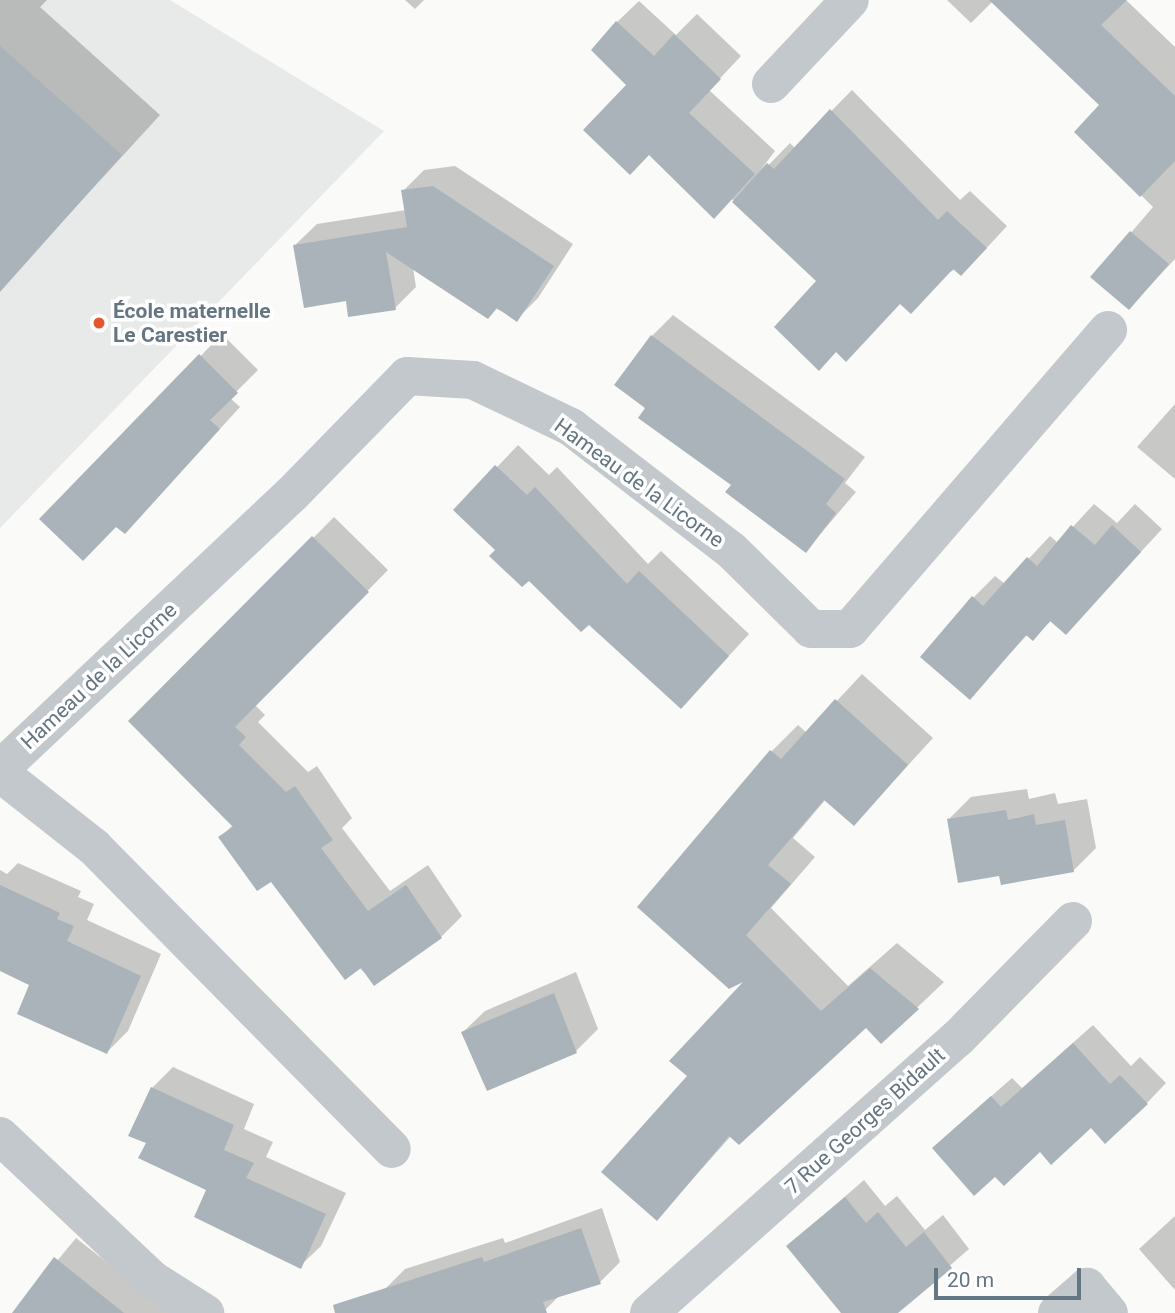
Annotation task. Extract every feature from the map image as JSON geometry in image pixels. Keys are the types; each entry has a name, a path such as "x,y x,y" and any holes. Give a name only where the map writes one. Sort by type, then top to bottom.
{"street":[{"path":"771,85 850,0"},
{"name":"Hameau de la Licorne","path":"392,1149 94,847 0,771 292,494 407,376 473,380 571,426 731,550 811,629 850,629 1108,330"},
{"name":"7 Rue Georges Bidault","path":"649,1313 958,1038 1073,921"},
{"path":"0,1136 153,1280 205,1313"},
{"path":"1057,1313 1087,1287 1109,1313"}],"shaded area":[{"name":"École maternelle Le Carestier","path":"0,0 170,0 384,131 0,528"}],"building":[{"path":"989,0 1127,0 1101,25 1175,96 1175,161 1140,197 1074,132 1099,105"},
{"path":"616,21 654,56 674,34 721,79 689,113 755,174 714,219 649,155 630,175 583,130 626,85 591,50"},
{"path":"0,46 122,155 0,292"},
{"path":"830,109 938,220 947,211 987,248 961,276 953,269 911,314 900,304 846,362 836,352 819,371 774,327 816,281 732,202 767,163 774,169"},
{"path":"433,186 554,266 517,322 497,308 488,319 386,252 396,310 348,317 346,301 304,308 293,245 407,227 401,190"},
{"path":"1130,231 1169,264 1129,310 1090,277"},
{"path":"651,335 845,479 826,504 836,513 806,553 725,492 731,485 638,418 645,408 614,385"},
{"path":"199,354 238,393 210,420 220,429 125,534 116,527 83,561 39,519"},
{"path":"495,465 527,495 535,487 627,584 639,571 729,656 681,709 589,625 581,632 529,581 522,587 489,556 495,550 453,510"},
{"path":"1071,525 1095,545 1112,525 1141,552 1066,635 1050,621 1033,641 1026,635 970,700 920,657 972,596 983,606 1027,557 1037,566"},
{"path":"312,536 369,592 235,727 246,737 239,745 286,792 295,786 333,840 321,848 368,911 406,885 442,938 374,986 361,968 345,980 271,882 257,891 218,837 233,827 128,721"},
{"path":"835,699 908,765 854,826 824,800 768,865 791,884 746,935 821,1011 870,968 919,1009 881,1044 866,1028 739,1145 729,1136 657,1221 601,1172 687,1076 669,1061 743,982 729,989 637,907 770,750 781,759"},
{"path":"1006,810 1008,820 1034,814 1036,825 1065,820 1074,872 1001,885 999,876 958,883 947,819"},
{"path":"0,885 60,913 57,919 74,926 67,941 141,976 107,1054 17,1014 29,985 0,971"},
{"path":"554,993 577,1053 487,1091 461,1032"},
{"path":"1073,1043 1110,1084 1120,1075 1148,1104 1105,1144 1091,1128 1051,1165 1040,1152 1004,1186 995,1177 974,1196 932,1148 991,1096 1001,1107"},
{"path":"151,1087 234,1125 224,1150 254,1163 246,1178 326,1214 301,1269 194,1217 206,1190 138,1158 146,1143 128,1136"},
{"path":"845,1197 866,1223 878,1212 906,1247 924,1232 952,1268 898,1313 841,1313 786,1246"},
{"path":"581,1228 601,1284 543,1302 547,1313 335,1313 333,1305 482,1257 484,1262"},
{"path":"54,1257 124,1313 12,1313"}],"place":[{"name":"École maternelle Le Carestier","path":"99,323"}]}
